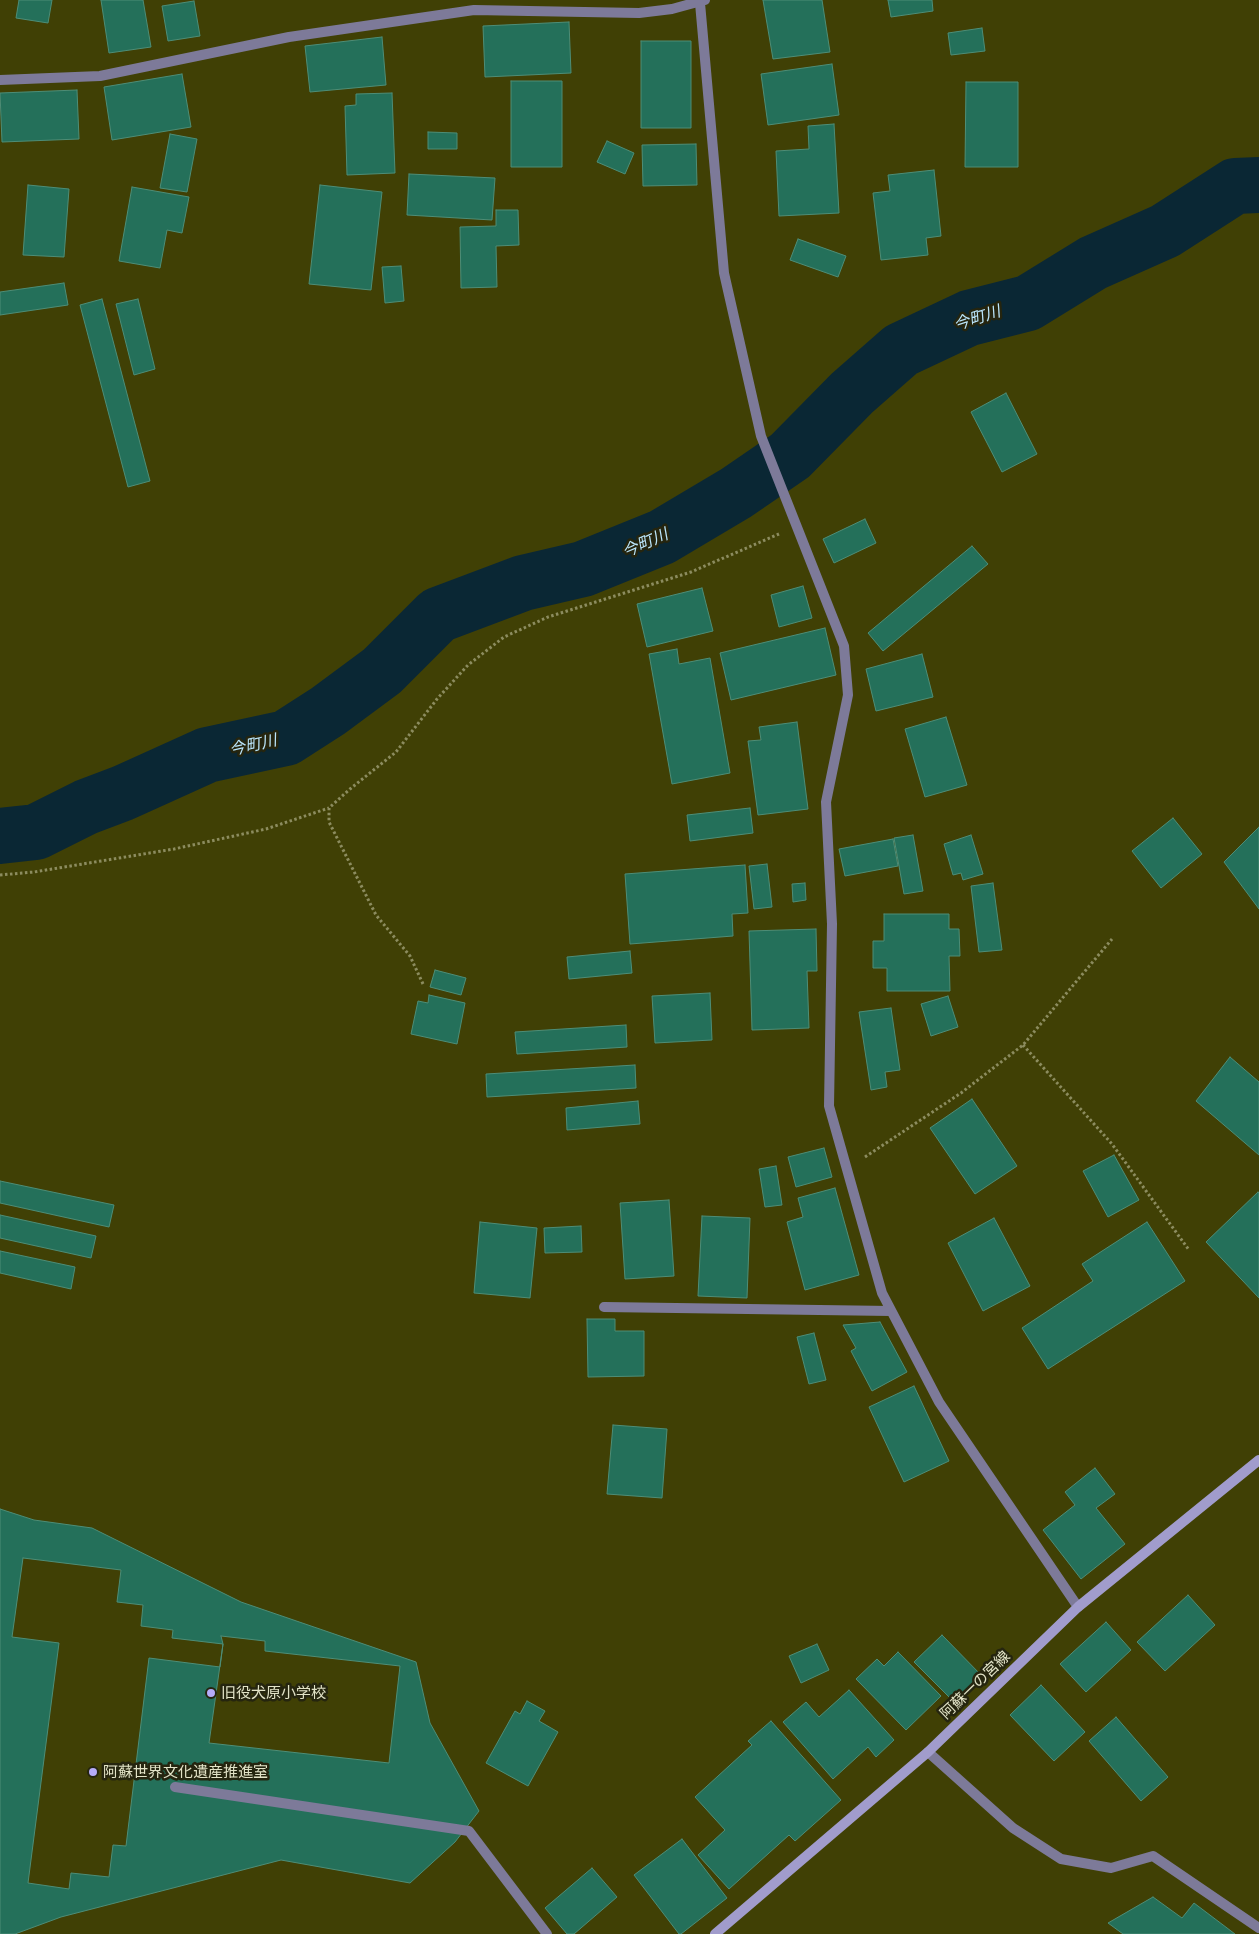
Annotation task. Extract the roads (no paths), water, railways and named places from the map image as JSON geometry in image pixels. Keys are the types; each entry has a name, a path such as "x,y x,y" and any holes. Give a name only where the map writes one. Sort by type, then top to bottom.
{"main road":[{"name":"阿蘇一の宮線","path":"715,1934 928,1752 1078,1606 1259,1460"}],"street":[{"path":"0,80 100,76 289,38 474,10 639,13 671,4 703,2 724,273 761,436 844,646 848,696 826,802 832,924 829,1106 882,1293 938,1402 1078,1606"},
{"path":"604,1307 892,1311"},
{"path":"928,1752 1013,1828 1061,1859 1112,1868 1153,1856 1259,1928"},
{"path":"175,1787 469,1832 547,1934"}],"waterway":[{"name":"今町川","path":"0,836 36,832 86,807 123,793 207,755 286,738 328,711 382,671 438,615 523,583 583,569 662,537 736,493 790,456 852,393 901,350 969,318 1028,303 1093,263 1165,231 1235,186 1259,185"}],"place":[{"name":"旧役犬原小学校","path":"211,1693"},
{"name":"阿蘇世界文化遺産推進室","path":"93,1772"}]}
